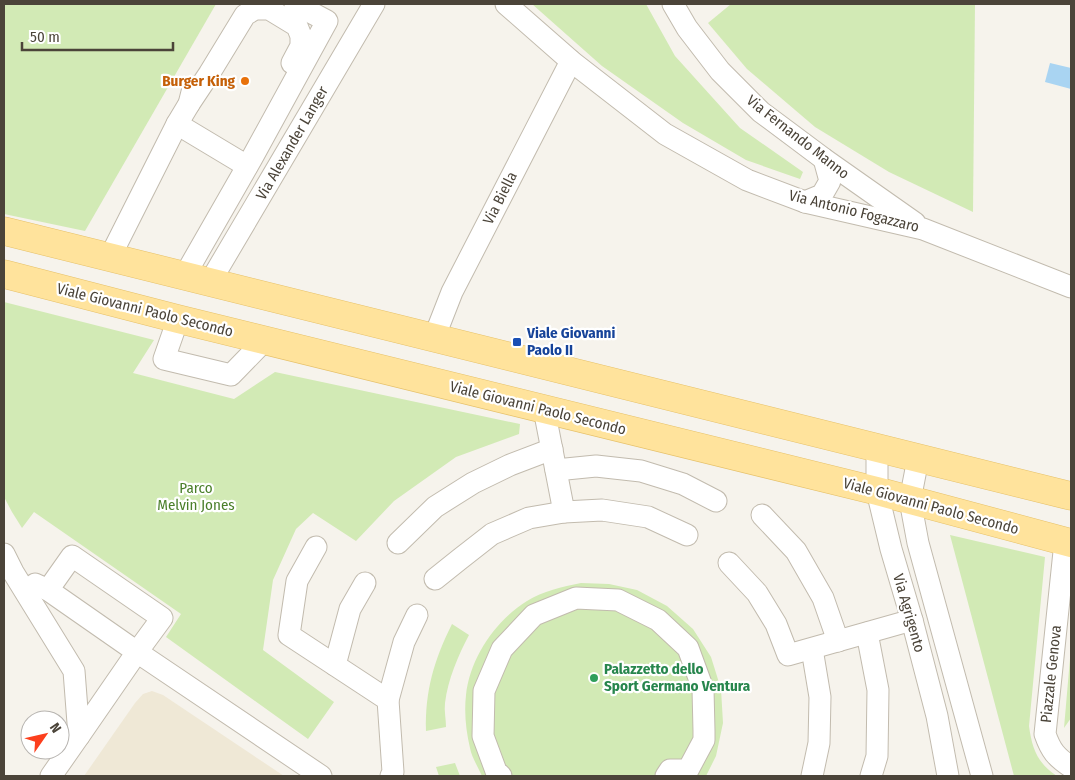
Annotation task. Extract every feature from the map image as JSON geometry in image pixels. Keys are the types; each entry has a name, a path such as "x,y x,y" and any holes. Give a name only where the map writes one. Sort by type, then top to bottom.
{"main road":[{"path":"4,231 1071,496"},
{"name":"Viale Giovanni Paolo Secondo","path":"4,274 178,319 910,500 1068,542"}],"street":[{"path":"188,104 196,77 239,4"},
{"path":"198,279 247,166 327,21 295,4"},
{"name":"Via Alexander Langer","path":"198,279 374,4"},
{"name":"Via Antonio Fogazzaro","path":"506,4 571,61 665,134 747,180 805,202 923,229 1071,287"},
{"name":"Via Fernando Manno","path":"673,4 687,28 720,70 761,112 824,160 923,229"},
{"path":"110,257 176,124 245,14 255,8 269,9 297,26 301,36 301,46 251,134 262,140"},
{"name":"Via Biella","path":"434,338 452,292 571,61"},
{"path":"176,124 247,166"},
{"path":"805,202 822,195 830,181 824,160"},
{"path":"178,319 164,359 231,375 266,340"},
{"path":"544,409 564,512"},
{"path":"398,543 435,507 473,483 510,465 552,449"},
{"name":"Via Agrigento","path":"877,449 877,492 937,716 948,776"},
{"name":"Via Agrigento","path":"918,459 910,500 918,543 982,776"},
{"path":"556,470 596,466 641,471 683,484 716,501"},
{"path":"436,579 492,534 530,518 564,512 602,510 648,517 687,535"},
{"path":"762,515 796,551 823,598 838,641"},
{"name":"Piazzale Genova","path":"1068,542 1045,734 1050,748 1062,761 1071,767"},
{"path":"316,547 298,581 288,635 388,700"},
{"path":"48,590 72,556 162,618 51,776"},
{"path":"9,563 321,776"},
{"path":"9,563 74,671 79,736"},
{"path":"729,563 758,593 776,624 788,655 912,620"},
{"path":"335,665 350,609 365,583"},
{"path":"501,776 496,771 483,736 484,691 502,649 534,615 576,598 618,600 658,620 688,648 703,689 704,740 688,770 670,770 666,776"},
{"path":"391,776 388,700 404,642 416,615"},
{"path":"867,633 878,690 877,756 871,776"},
{"path":"812,649 820,696 820,743 812,776"}],"shaded area":[{"path":"152,691 163,695 284,776 84,776 135,703 143,694"}],"green space":[{"path":"4,4 216,4 85,231 4,214"},
{"path":"532,4 646,4 675,56 740,128 803,172 800,179 746,160 683,123 602,66"},
{"path":"731,4 975,4 973,212 889,172 815,127 747,69 708,23"},
{"name":"Parco Melvin Jones","path":"4,302 154,340 133,373 234,399 275,372 520,424 519,434 456,457 394,501 356,541 313,513 296,529 273,580 263,650 334,702 308,739 166,637 181,614 34,512 22,528 4,497"},
{"path":"950,535 1045,557 1029,726 1034,748 1040,760 1057,776 1014,776"},
{"name":"Palazzetto dello Sport Germano Ventura","path":"581,583 609,584 637,590 667,606 693,629 711,657 721,689 723,723 716,756 706,776 482,776 471,752 465,715 468,681 479,654 495,630 515,609 546,592"},
{"path":"452,624 469,635 457,659 448,685 445,706 446,727 426,731 427,702 432,676 440,650"},
{"path":"1071,647 1071,718 1064,728"},
{"path":"455,763 460,776 439,776 436,767"}],"water":[{"path":"1050,63 1071,68 1071,89 1045,82"}],"place":[{"name":"Burger King","path":"245,81"},
{"name":"Viale Giovanni Paolo II","path":"517,342"},
{"name":"Palazzetto dello Sport Germano Ventura","path":"594,678"}]}
